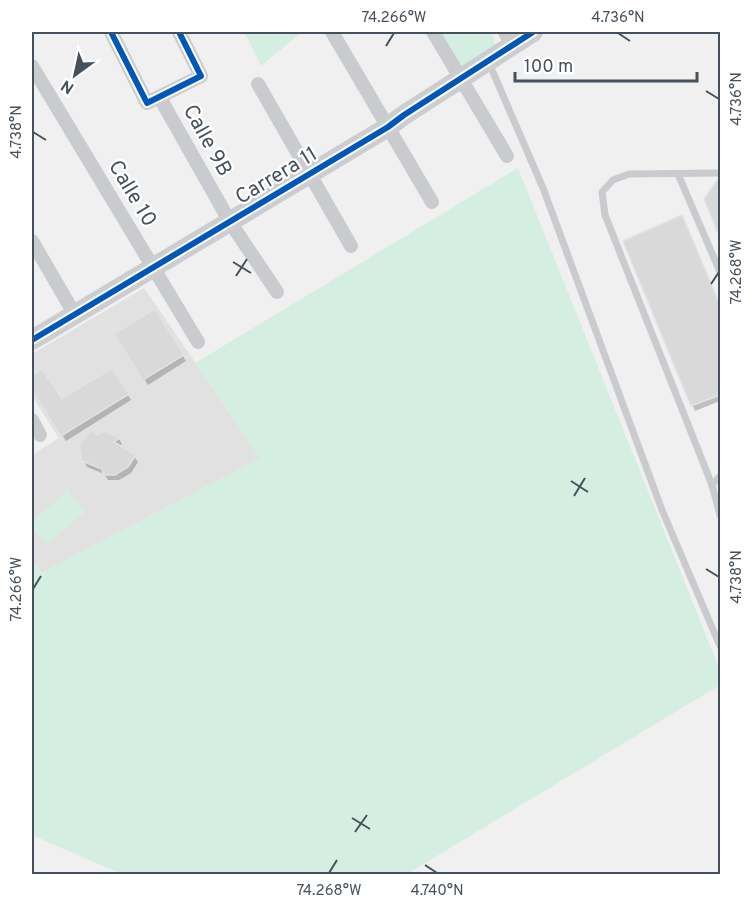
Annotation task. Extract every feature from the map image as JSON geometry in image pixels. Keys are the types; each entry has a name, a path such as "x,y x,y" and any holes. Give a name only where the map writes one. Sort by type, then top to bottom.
{"street":[{"name":"Calle 9B","path":"111,32 147,103 160,98 230,222 277,292"},
{"path":"160,98 201,76 179,32"},
{"path":"332,32 432,202"},
{"path":"434,32 507,156"},
{"name":"Carrera 11","path":"32,340 388,127 488,61 508,38 533,32"},
{"name":"Calle 10","path":"32,66 198,342"},
{"path":"258,84 351,246"},
{"path":"32,241 75,315"},
{"path":"32,420 40,435"}],"lane":[{"path":"488,61 543,188 662,510 720,646"},
{"path":"720,173 629,174 613,180 602,192 605,215 712,485 720,515"},
{"path":"678,174 720,272"},
{"path":"712,485 720,476"}],"shaded area":[{"path":"144,288 261,458 41,573 32,560 32,455 59,438 32,396 32,354"}],"green space":[{"path":"244,32 302,32 261,66"},
{"path":"441,32 491,32 496,45 461,66"},
{"path":"518,168 720,670 720,685 407,874 121,874 32,835 32,560 41,573 260,458 195,363"},
{"path":"67,491 85,512 47,545 32,527 32,522"}],"building":[{"path":"720,179 720,238 704,199"},
{"path":"682,215 720,305 720,395 691,406 623,241"},
{"path":"155,309 184,355 143,380 114,334"},
{"path":"112,368 129,394 61,436 32,390 32,376 42,369 62,399"},
{"path":"92,429 96,435 105,431 120,438 114,442 136,455 128,467 115,475 103,475 102,469 82,461 79,445"}],"cycle path":[{"path":"111,32 147,103 201,76 179,32"},
{"path":"32,340 388,127 533,32"}]}
